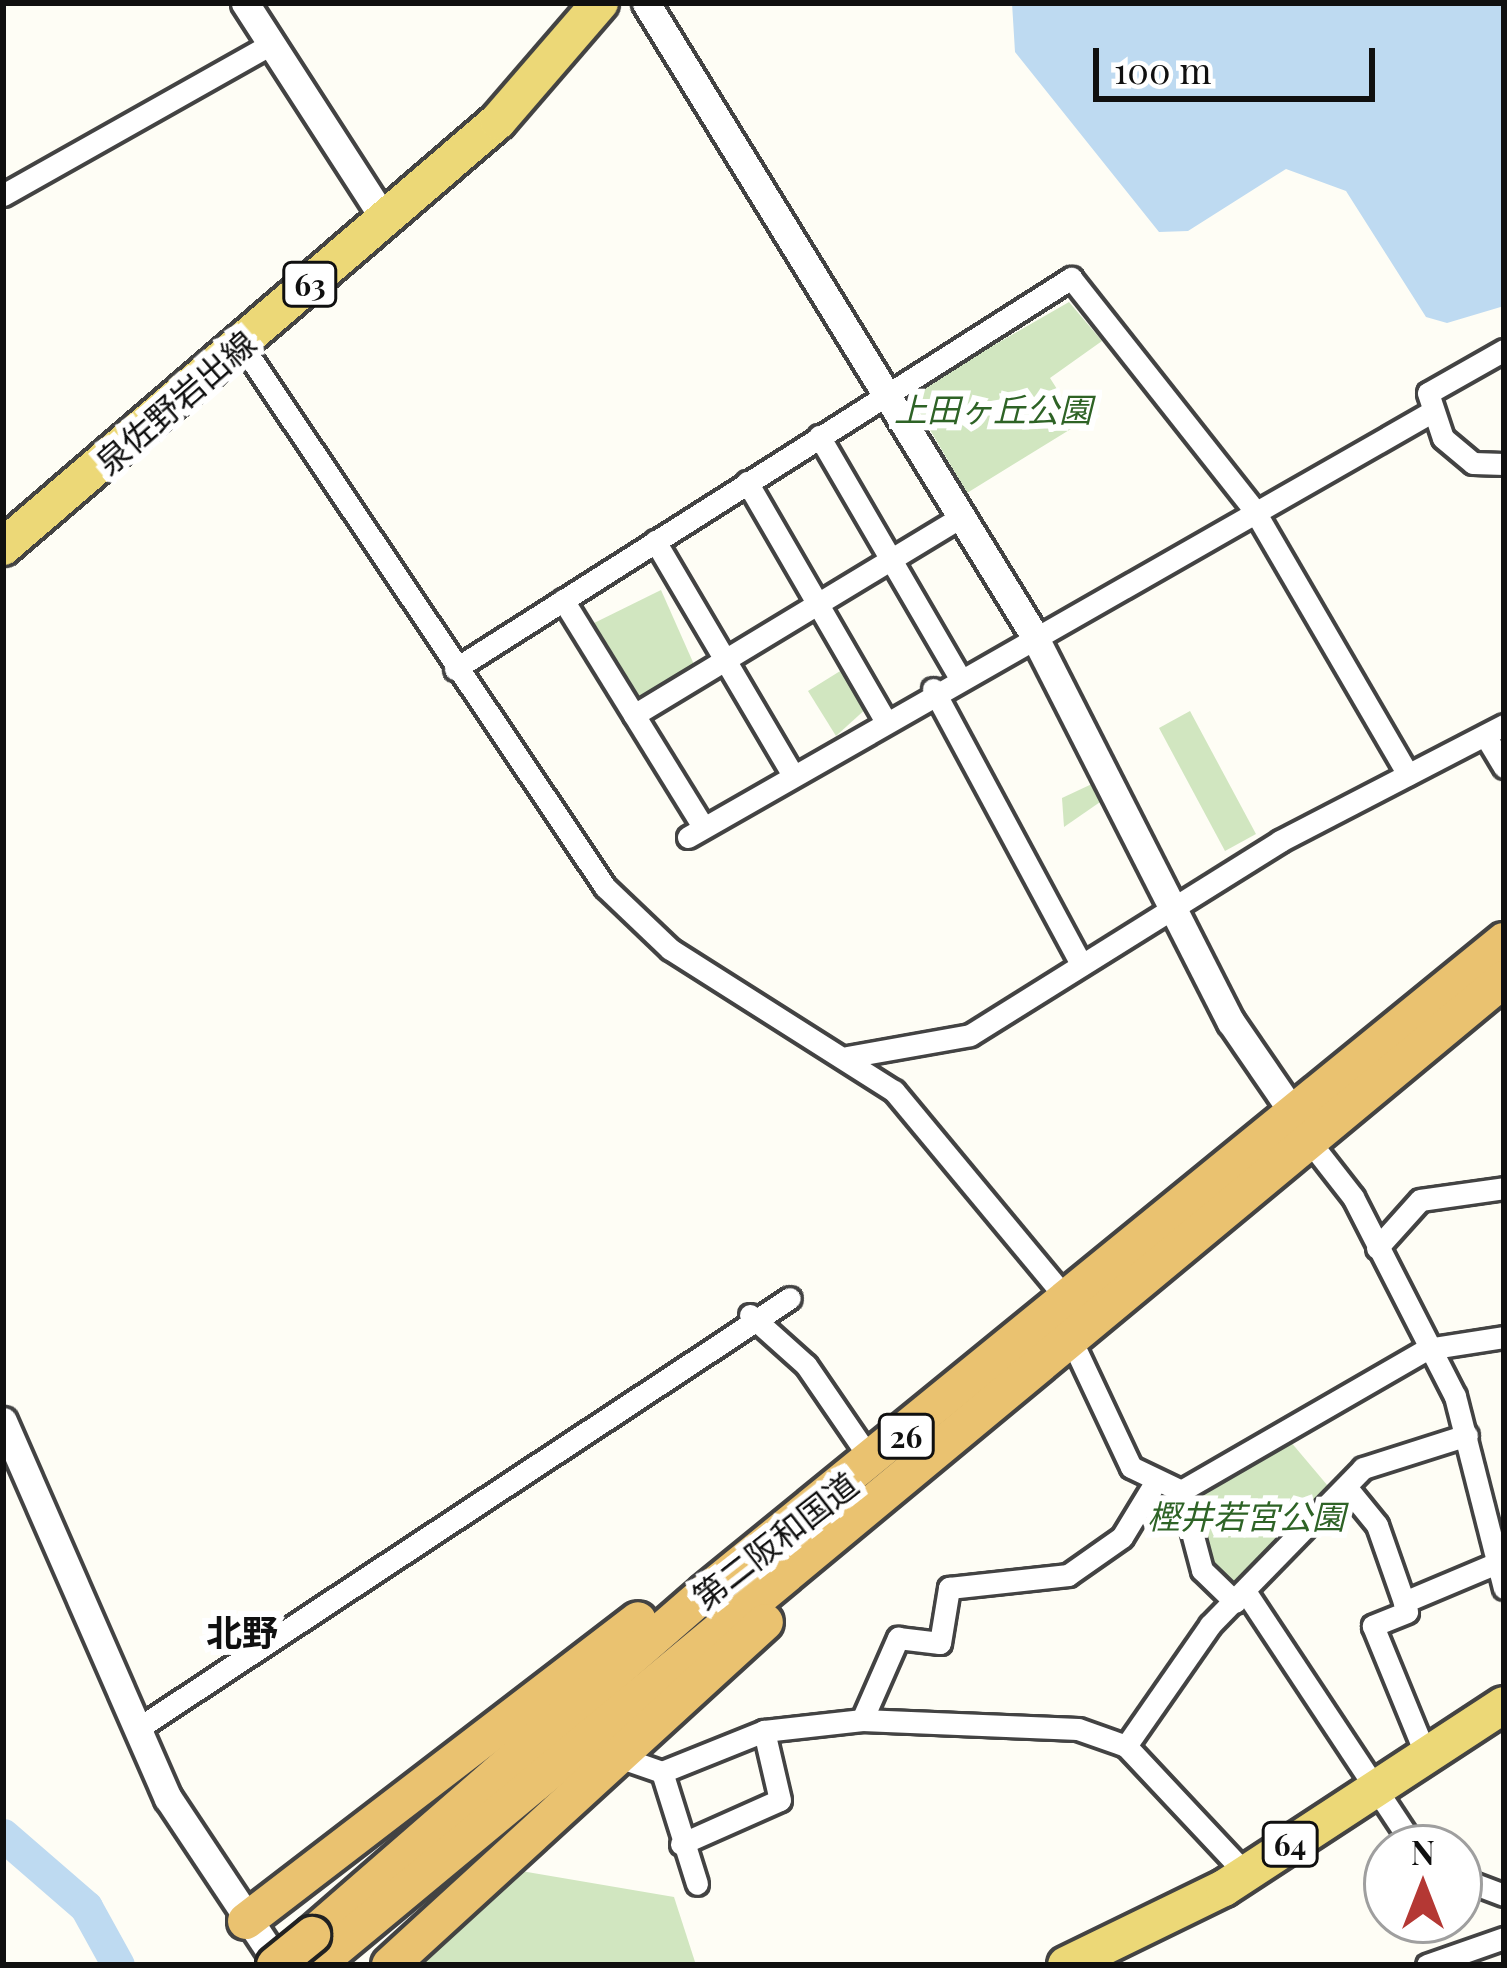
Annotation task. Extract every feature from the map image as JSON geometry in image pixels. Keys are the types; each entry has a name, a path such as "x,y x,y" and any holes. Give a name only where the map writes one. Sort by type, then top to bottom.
{"highway":[{"name":"第二阪和国道","path":"319,1951 705,1593 876,1459 1293,1108 1504,941"},
{"name":"第二阪和国道","path":"277,1965 319,1951 1067,1344 1504,979"},
{"path":"390,1965 462,1878 578,1779 616,1756 888,1511 926,1458"},
{"path":"246,1921 409,1811 833,1471 876,1459"}],"main road":[{"name":"泉佐野岩出線","path":"3,547 498,121 601,3"},
{"name":"64","path":"1066,1965 1246,1874 1428,1760 1504,1706"}],"street":[{"path":"245,3 384,219"},
{"path":"646,3 1032,632 1231,1022 1293,1108 1378,1248 1467,1435 1492,1565 1504,1588"},
{"path":"3,195 271,44"},
{"path":"455,669 1071,278 1254,510 1408,775"},
{"path":"241,344 605,887 670,949 847,1057 935,1134 1069,1298 1067,1344 1130,1467 1154,1486 1180,1491 1427,1349 1504,1336"},
{"path":"1504,350 1428,393 1428,414 1473,463 1504,464"},
{"path":"563,600 634,715 695,832 1032,632 1428,414"},
{"path":"819,436 958,675"},
{"path":"747,482 884,718"},
{"path":"634,715 961,517"},
{"path":"655,541 792,774"},
{"path":"933,689 1078,960"},
{"path":"847,1057 970,1035 1078,960 1495,731 1504,767"},
{"path":"1378,1248 1420,1200 1504,1188"},
{"path":"136,1729 750,1315 790,1298"},
{"path":"750,1315 806,1365 876,1459"},
{"path":"3,1421 136,1729 246,1921 277,1965"},
{"path":"1126,1746 1240,1597 1346,1487 1390,1453 1467,1435"},
{"path":"862,1720 898,1638 940,1643 949,1588 1069,1575 1123,1537 1154,1486"},
{"path":"1346,1487 1377,1525 1404,1602 1406,1612 1373,1626 1428,1760"},
{"path":"1180,1491 1202,1570 1240,1597 1384,1788 1403,1824"},
{"path":"1404,1602 1492,1565"},
{"path":"616,1756 662,1772 764,1730 862,1720 1020,1719 1126,1746 1246,1874"},
{"path":"681,1844 780,1800 764,1730"},
{"path":"662,1772 697,1884"},
{"path":"1427,1965 1504,1938"}],"green space":[{"name":"上田ヶ丘公園","path":"1069,302 1102,341 1050,378 1079,424 967,493 909,394"},
{"path":"661,590 696,669 636,708 586,627"},
{"path":"845,668 869,706 836,736 808,691"},
{"path":"1190,711 1256,834 1225,851 1159,728"},
{"path":"1094,783 1103,800 1064,827 1062,798"},
{"name":"樫井若宮公園","path":"1290,1441 1333,1492 1235,1592 1205,1563 1190,1493"},
{"path":"504,1868 674,1897 696,1965 402,1965"}],"water":[{"path":"1012,3 1504,3 1504,306 1447,323 1426,317 1346,191 1286,169 1188,231 1159,232 1015,52"}],"waterway":[{"path":"3,1835 86,1907 118,1965"}],"district":[{"name":"北野","path":"242,1632"}]}
